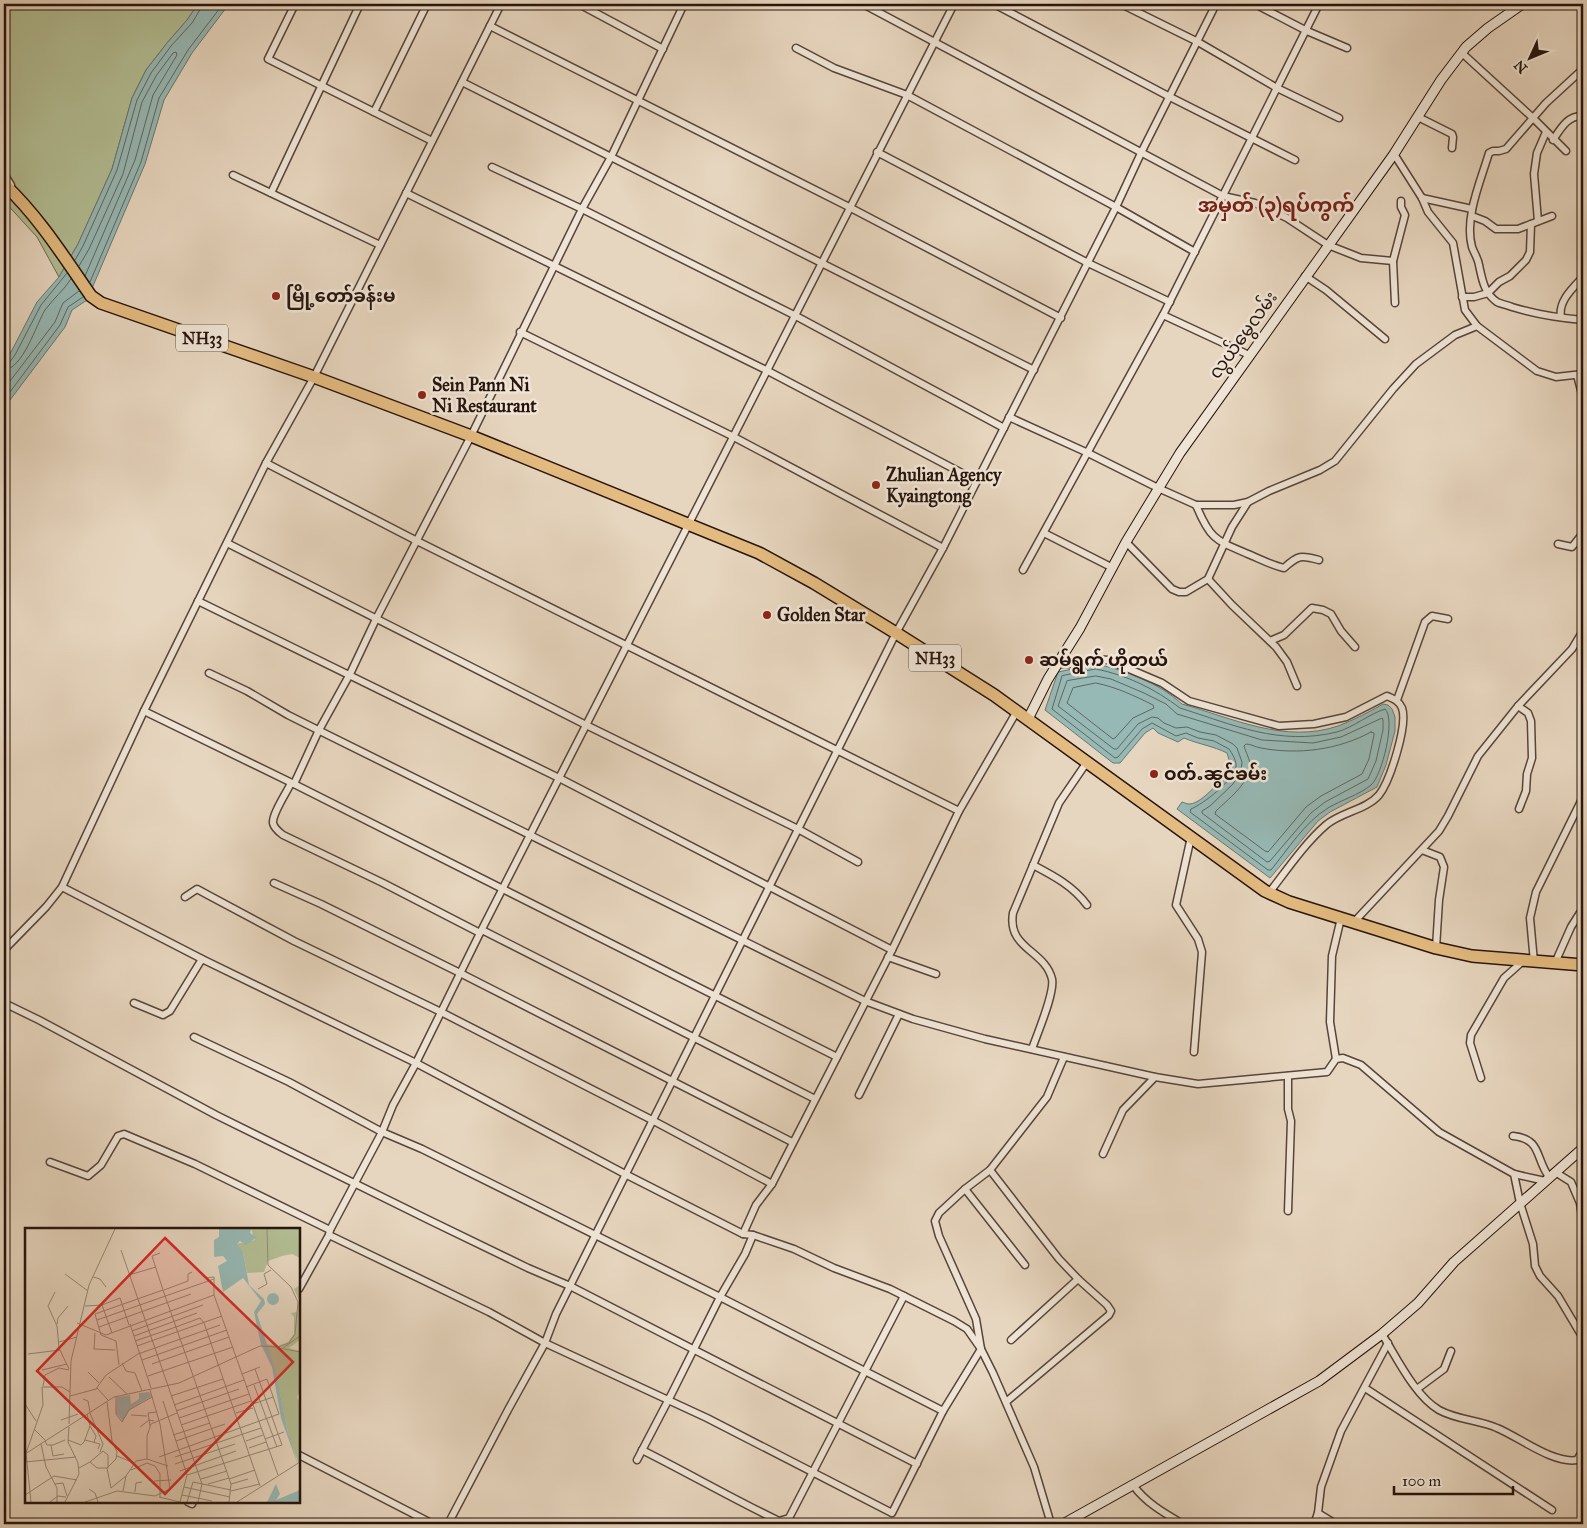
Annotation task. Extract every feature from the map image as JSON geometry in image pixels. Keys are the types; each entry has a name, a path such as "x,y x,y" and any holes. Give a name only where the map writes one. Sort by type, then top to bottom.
{"highway":[{"name":"NH33","path":"4,184 20,199 44,228 91,296 101,303 471,436 759,553 814,583 896,633 1017,711 1269,893 1288,902 1436,948 1472,956 1583,966"}],"street":[{"path":"295,4 268,59 432,141"},
{"path":"271,193 360,4"},
{"path":"374,112 427,4"},
{"path":"4,950 46,907 62,887 144,711 266,463 314,378 501,4"},
{"path":"579,4 663,49"},
{"path":"684,4 611,156 520,332 471,436 376,619 350,674 274,817 273,824 276,830 283,836 383,883 815,1100"},
{"path":"863,4 1142,151 1223,196 1255,203 1287,218 1328,245 1361,258 1393,261"},
{"path":"300,1287 382,1132 393,1105 416,1063 732,436 954,4"},
{"path":"994,4 1170,97 1295,160"},
{"path":"1121,4 1198,42 1277,88 1339,118"},
{"path":"448,1524 545,1343 556,1314 837,750 1034,370 1216,4"},
{"path":"1255,4 1307,31 1347,48"},
{"path":"1024,570 1170,302 1320,4"},
{"name":"လွယ်မွေလမ်း","path":"1028,719 1126,542 1180,453 1394,154 1442,80 1462,53 1488,28 1521,5 1527,4"},
{"path":"1579,4 1583,6"},
{"path":"490,26 637,102 849,207 1060,318"},
{"path":"796,48 834,68 906,96 1116,207 1195,252"},
{"path":"1462,53 1566,151"},
{"path":"1583,69 1564,85 1506,149 1489,153 1477,187 1472,213 1472,247 1478,258 1482,283 1488,293 1498,302 1539,315 1583,320"},
{"path":"462,82 1034,370"},
{"path":"1553,140 1570,119 1583,116"},
{"path":"1418,117 1452,134 1452,148"},
{"path":"1538,221 1534,174 1537,154 1546,132"},
{"path":"877,152 1088,263 1170,302"},
{"path":"1394,154 1422,198 1428,212 1453,243 1465,310 1477,326 1537,371 1556,377 1580,374 1583,398"},
{"path":"492,167 582,209 794,315 1004,428"},
{"path":"4,174 20,199"},
{"path":"233,175 380,245"},
{"path":"406,193 766,370 977,481"},
{"path":"1422,198 1472,213 1496,229 1518,229 1552,216"},
{"path":"1394,303 1393,261 1405,215 1401,207 1401,201"},
{"path":"1462,297 1474,297 1488,293 1499,282 1510,276 1526,260 1530,252 1531,224"},
{"path":"1305,276 1326,290 1385,339"},
{"path":"1561,316 1562,304 1574,286 1583,278"},
{"path":"1163,315 1249,355"},
{"path":"1010,417 1158,488 1196,504 1234,505 1248,502 1269,491 1320,470 1335,461 1393,389 1416,364 1456,335 1477,326"},
{"path":"520,332 732,436 943,548"},
{"path":"266,463 959,811"},
{"path":"1126,542 1172,589 1186,592 1208,579 1248,502"},
{"path":"1196,504 1205,526 1215,539 1224,545 1284,568 1296,557 1305,556 1319,560"},
{"path":"1044,533 1113,568"},
{"path":"1558,544 1572,547 1583,533"},
{"path":"227,543 586,725 798,829 858,862"},
{"path":"1208,579 1276,647 1287,662 1297,686"},
{"path":"198,601 559,778 892,950"},
{"path":"1270,641 1284,635 1312,608 1331,614 1341,631 1354,646"},
{"path":"1397,700 1425,622 1432,616 1448,619"},
{"path":"1354,922 1439,831 1478,756 1518,706 1572,649 1581,634 1583,625"},
{"path":"1058,664 1095,659 1108,660 1155,679 1189,701 1279,726 1322,722 1346,717 1387,696 1397,700 1402,708 1399,747 1386,786 1377,797 1362,806 1341,814 1326,825 1269,893"},
{"path":"209,673 247,691 288,715 864,1001 899,1014 986,1039 1156,1077 1198,1084 1327,1072 1336,1059 1330,1022 1332,956 1340,918"},
{"path":"1518,706 1528,713 1532,720 1532,758 1527,774 1526,791 1519,809"},
{"path":"144,711 292,783 836,1057"},
{"path":"743,1234 756,1205 772,1184 864,1001 892,950 959,811 1017,711"},
{"path":"1032,1049 1051,992 1052,980 1046,968 1013,933 1011,923 1013,913 1059,803 1087,762"},
{"path":"1481,1078 1470,1043 1471,1034 1504,978 1529,961 1530,918 1536,892 1583,797"},
{"path":"1191,838 1176,905 1198,939 1202,952 1194,1052"},
{"path":"1422,850 1440,857 1444,866 1439,900 1436,948"},
{"path":"1033,865 1060,879 1079,894 1087,906"},
{"path":"274,883 321,904 460,973 792,1142"},
{"path":"62,887 202,959 416,1063 625,1174 743,1234 753,1235 794,1249 834,1268 890,1289 967,1329 981,1349 1006,1402 1034,1467 1051,1524"},
{"path":"185,897 197,889 294,941 441,1012 652,1120 772,1184"},
{"path":"1555,963 1571,927 1583,908"},
{"path":"888,957 936,974"},
{"path":"134,1003 163,1015 170,1011 202,959"},
{"path":"4,1003 216,1115 510,1259 570,1286 917,1464"},
{"path":"859,1095 899,1014"},
{"path":"194,1037 289,1082 382,1132 720,1296 943,1411"},
{"path":"50,1162 88,1176 101,1165 118,1136 124,1134 195,1164 489,1312 545,1343 669,1400 892,1513 943,1411 981,1349 976,1319 939,1236 935,1221 938,1213 990,1170 1047,1096 1064,1057"},
{"path":"1336,1059 1343,1058 1361,1065 1439,1132 1514,1174 1550,1177 1572,1182 1580,1203 1583,1223"},
{"path":"1288,1076 1288,1109 1292,1121 1288,1211"},
{"path":"1103,1154 1123,1110 1156,1077"},
{"path":"1513,1136 1524,1137 1534,1145 1543,1169 1550,1177"},
{"path":"1063,1524 1076,1521 1133,1485 1319,1381 1382,1334 1418,1303 1454,1262 1583,1148"},
{"path":"990,1170 1059,1259 1111,1311 1109,1315 1006,1402"},
{"path":"1514,1174 1520,1203 1533,1244 1534,1266 1540,1276 1558,1296 1583,1338"},
{"path":"965,1189 1025,1265"},
{"path":"637,1460 720,1296 745,1254 753,1235"},
{"path":"1011,1340 1078,1279"},
{"path":"642,1450 760,1512 785,1522 813,1473 904,1296"},
{"path":"1576,1326 1583,1323"},
{"path":"1382,1334 1411,1382 1439,1410 1465,1420 1496,1427 1534,1448 1563,1460 1577,1460 1583,1450"},
{"path":"1314,1524 1318,1513 1321,1487 1341,1431 1388,1343"},
{"path":"1417,1389 1444,1369 1451,1351"},
{"path":"1365,1388 1552,1510"},
{"path":"300,1455 433,1524"},
{"path":"1133,1485 1139,1494 1157,1509 1183,1524"},
{"path":"1318,1513 1336,1524"}],"green space":[{"path":"4,4 198,4 146,70 132,98 112,169 78,244 59,277 37,237 4,201"}],"water":[{"path":"198,4 229,4 192,53 164,100 145,164 87,300 72,310 65,327 4,408 4,361 11,352 37,302 59,277 78,244 112,169 132,98 146,70"},
{"path":"1096,664 1142,678 1173,696 1182,704 1239,722 1279,731 1318,731 1344,724 1383,704 1388,705 1395,717 1395,731 1386,765 1377,787 1330,812 1318,821 1270,878 1177,809 1182,802 1190,804 1201,799 1219,782 1231,766 1227,753 1184,738 1178,742 1158,733 1153,728 1145,733 1120,763 1113,763 1045,710 1058,672"}],"place":[{"name":"မြို့တော်ခန်းမ","path":"276,296"},
{"name":"Sein Pann Ni Ni Restaurant","path":"422,395"},
{"name":"Zhulian Agency Kyaingtong","path":"876,485"},
{"name":"Golden Star","path":"767,615"},
{"name":"ဆမ်ရွက် ဟိုတယ်","path":"1029,660"},
{"name":"ဝတ်ႉၼွင်ၶမ်း","path":"1154,774"}],"district":[{"name":"အမှတ် (၃)ရပ်ကွက်","path":"1276,205"}]}
